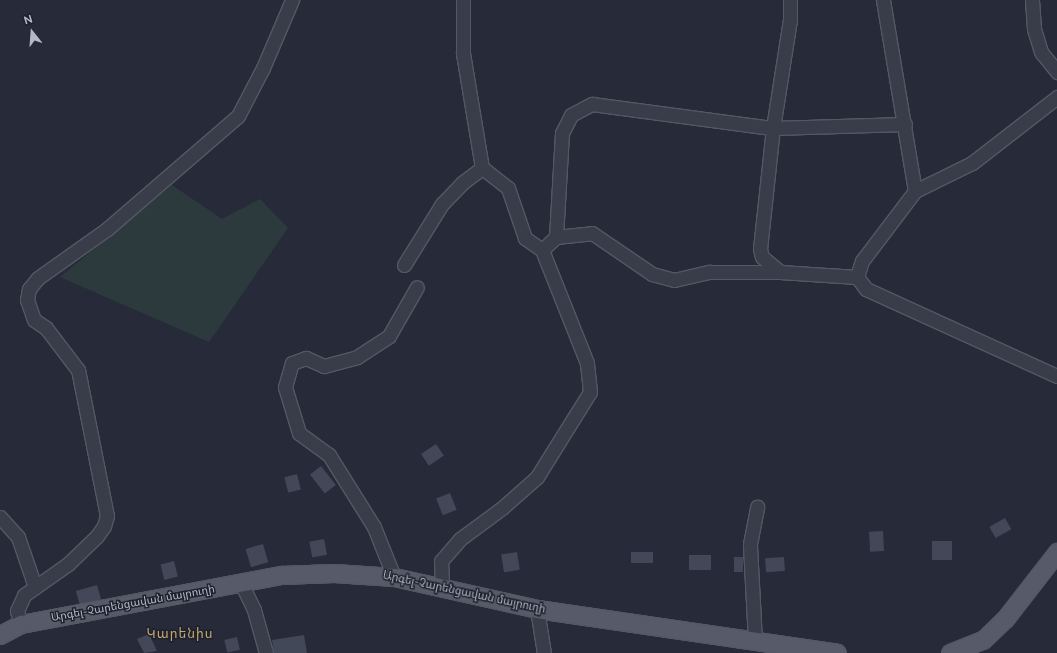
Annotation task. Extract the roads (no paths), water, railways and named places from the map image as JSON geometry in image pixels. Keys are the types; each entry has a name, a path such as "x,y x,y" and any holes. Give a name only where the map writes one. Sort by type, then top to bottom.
{"main road":[{"path":"950,653 981,647 1005,619 1057,552"},
{"name":"Արգել-Չարենցավան մայրուղի","path":"0,635 21,624 281,575 334,573 394,576 537,609 755,641 780,649 837,653"}],"street":[{"path":"21,624 17,611 19,601 35,586 68,564 85,548 104,526 107,516 78,370 46,328 34,320 27,300 29,289 38,278 107,229 238,116 263,68 292,0"},
{"path":"442,587 441,561 460,539 502,508 537,477 590,392 587,363 542,250 525,238 508,188 482,168 463,53 463,0"},
{"path":"780,272 762,257 760,250 773,128 790,20 790,0"},
{"path":"883,0 905,124 915,191"},
{"path":"1032,0 1034,29 1041,52 1057,72"},
{"path":"857,277 862,261 915,191 972,163 1057,97"},
{"path":"556,237 562,133 571,116 592,104 773,128 905,124"},
{"path":"404,265 442,204 462,183 482,168"},
{"path":"542,250 556,237 592,233 652,274 674,280 710,272 780,272 857,277 866,289 1057,376"},
{"path":"394,576 374,527 329,455 299,433 285,387 292,363 306,358 324,366 357,358 389,336 417,288"},
{"path":"755,641 750,544 757,507"},
{"path":"0,517 18,537 35,586"},
{"path":"241,583 254,610 266,653"},
{"path":"537,609 544,653"}],"district":[{"name":"Կարենիս","path":"180,634"}]}
